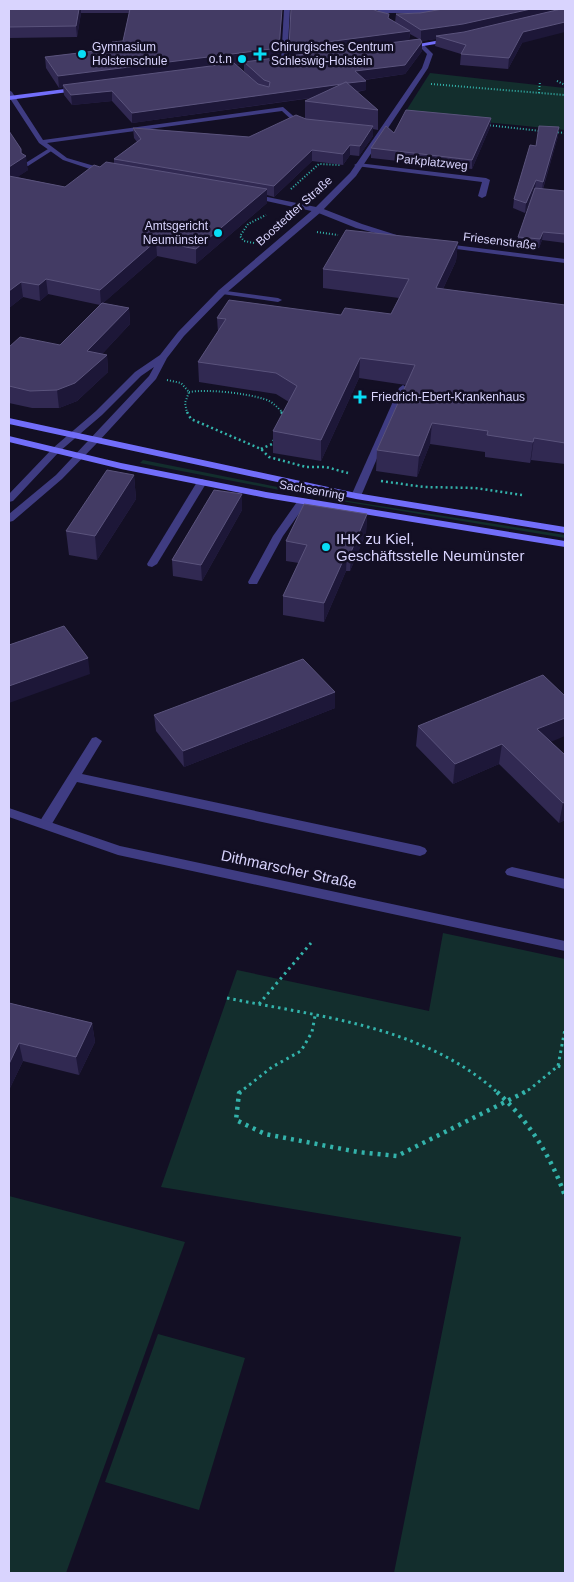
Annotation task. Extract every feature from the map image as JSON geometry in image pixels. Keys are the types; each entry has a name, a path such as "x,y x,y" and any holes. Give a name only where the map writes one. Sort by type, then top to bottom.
{"main road":[{"path":"401,47 463,39"},
{"path":"274,63 293,61"},
{"path":"10,96 91,87"},
{"name":"Sachsenring","path":"9,421 356,496 565,530"},
{"name":"Sachsenring","path":"9,439 80,456 303,502 565,544"}],"street":[{"path":"284,62 286,9"},
{"path":"368,10 458,11 423,18"},
{"path":"384,22 374,20 372,16 374,13 386,11"},
{"path":"413,40 421,45"},
{"name":"Boostedter Straße","path":"9,519 59,477 96,439 153,377 163,357 181,334 222,292 318,210 358,166 425,68 430,54 421,45"},
{"path":"10,96 41,142 50,150 83,166 110,173"},
{"path":"41,142 283,110 298,122 315,126"},
{"path":"371,132 380,133"},
{"path":"26,165 50,150"},
{"name":"Parkplatzweg","path":"358,166 486,180 482,196"},
{"path":"241,194 318,210 359,226 414,240"},
{"name":"Friesenstraße","path":"430,243 565,259"},
{"path":"222,292 278,300"},
{"name":"Boostedter Straße","path":"9,499 56,450 76,435 138,374 163,357"},
{"path":"356,496 403,388"},
{"path":"152,564 202,482"},
{"path":"253,582 278,536 303,502"},
{"path":"45,824 96,741"},
{"path":"74,777 420,851"},
{"name":"Dithmarscher Straße","path":"9,812 118,850 565,946"},
{"path":"512,872 565,884"}],"path":[{"path":"539,93 540,81"},
{"path":"557,81 565,85"},
{"path":"414,82 565,95"},
{"path":"478,124 545,131"},
{"path":"552,132 565,133"},
{"path":"278,201 319,164 358,166"},
{"path":"254,244 240,236 248,224 266,214 259,212"},
{"path":"167,380 181,383 189,392"},
{"path":"189,392 204,390 265,399 274,404 286,418"},
{"path":"189,392 184,403 185,411 191,419 261,449 270,457 307,467 326,467 363,478 416,486 475,488 522,495"},
{"path":"261,449 272,444 276,438"},
{"path":"300,469 307,467"},
{"path":"259,1004 311,943"},
{"path":"227,998 382,1030 422,1044 477,1074 507,1101 534,1134 554,1168 565,1196"},
{"path":"315,1016 312,1032 301,1051 272,1067 239,1093 236,1120 265,1134 358,1152 397,1156 530,1089 558,1066 565,1029"},
{"path":"558,1066 565,1068"}],"green space":[{"path":"430,73 565,88 565,130 404,114"},
{"path":"143,460 342,500 565,535 565,538 305,495 140,463"},
{"path":"443,933 565,959 565,1573 394,1573 461,1237 161,1187 237,970 429,1011"},
{"path":"9,1196 185,1242 66,1573 9,1572"},
{"path":"158,1334 245,1358 199,1510 105,1482"}],"building":[{"path":"9,9 79,9 76,26 9,27"},
{"path":"130,9 282,9 279,48 58,76 45,57 112,49 112,42 123,41"},
{"path":"291,9 372,9 389,14 388,18 410,31 289,47"},
{"path":"443,9 531,9 463,24 421,30 396,14 420,13"},
{"path":"565,9 565,22 523,32 509,58 461,54 466,45 436,36 464,32"},
{"path":"420,39 422,42 405,65 355,71 366,81 346,82 132,113 112,91 71,95 63,85 234,63 258,84 269,87 270,82 264,80 244,62"},
{"path":"346,82 378,110 305,101"},
{"path":"406,110 491,118 472,160 371,148 386,126 394,133"},
{"path":"296,115 306,119 373,126 360,146 350,145 343,154 312,150 274,186 114,159 141,139 133,128 249,137"},
{"path":"539,126 559,127 543,182 536,180 526,203 514,199 530,145 536,146"},
{"path":"9,131 21,149 21,153 26,156 9,167"},
{"path":"106,162 267,189 196,249 156,241 100,290 46,279 39,285 21,282 9,291 9,176 65,187 94,165 100,167"},
{"path":"535,188 565,191 565,234 543,232 540,239 518,237"},
{"path":"346,230 458,242 436,288 565,305 565,443 534,438 533,442 487,435 488,431 432,423 419,456 377,450 415,365 360,358 321,440 273,431 297,386 276,373 198,362 226,319 217,318 229,300 341,315 345,308 391,314 409,279 323,269"},
{"path":"102,303 129,308 87,351 107,355 75,383 57,390 30,391 9,386 9,347 20,337 60,345"},
{"path":"107,470 134,475 95,536 66,531"},
{"path":"214,490 242,494 201,565 172,560"},
{"path":"304,504 367,514 351,552 347,552 324,603 283,596 307,545 286,541"},
{"path":"64,626 88,658 9,686 9,645"},
{"path":"303,659 335,692 183,751 154,715"},
{"path":"543,675 565,696 565,718 537,729 565,755 565,802 563,803 502,744 455,764 418,726"},
{"path":"9,1003 92,1023 76,1057 19,1043 9,1064"}],"place":[{"name":"Gymnasium Holstenschule","path":"82,54"},
{"name":"Chirurgisches Centrum Schleswig-Holstein","path":"260,54"},
{"name":"o.t.n","path":"242,59"},
{"name":"Amtsgericht Neumünster","path":"218,233"},
{"name":"Friedrich-Ebert-Krankenhaus","path":"360,397"},
{"name":"IHK zu Kiel, Geschäftsstelle Neumünster","path":"326,547"}]}
